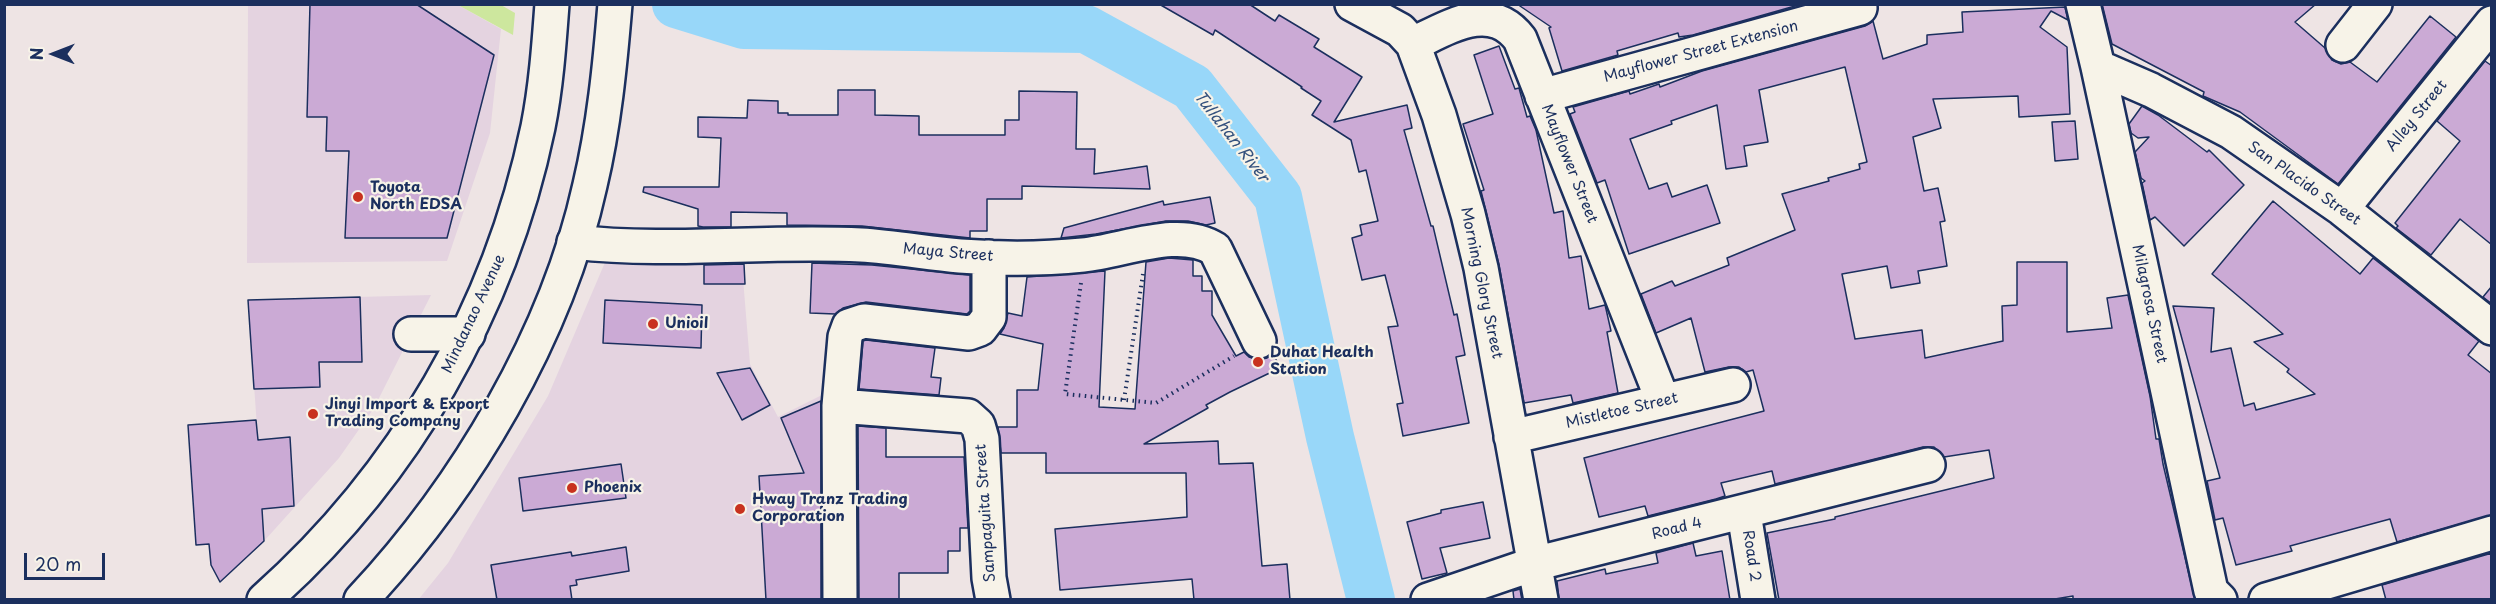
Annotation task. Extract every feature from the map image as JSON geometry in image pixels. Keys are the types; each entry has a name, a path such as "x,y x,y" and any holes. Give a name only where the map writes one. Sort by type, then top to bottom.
{"street":[{"name":"Mindanao Avenue","path":"264,600 292,585 393,459 433,398 468,334 494,276 522,191 538,126 548,60 552,4"},
{"path":"362,600 442,502 491,430 560,284 590,186 610,71 615,4"},
{"name":"Morning Glory Street","path":"1353,4 1400,30 1413,44 1439,115 1481,268 1541,600"},
{"name":"Milagrosa Street","path":"2082,4 2098,66 2211,591 2220,600"},
{"path":"2343,45 2375,4"},
{"name":"Mayflower Street Extension","path":"1542,96 1860,8"},
{"name":"Mayflower Street","path":"1413,44 1459,22 1480,17 1495,18 1511,27 1520,39 1663,401"},
{"name":"Alley Street","path":"2342,209 2492,23"},
{"name":"San Placido Street","path":"2098,66 2151,90 2231,132 2342,209 2492,328"},
{"name":"Maya Street","path":"574,242 615,247 860,245 989,257 1083,255 1175,238 1190,238 1203,241 1215,249 1259,341"},
{"path":"840,600 839,406 845,337 849,326 864,321 969,333 980,329 989,317 989,257"},
{"path":"411,334 468,334"},
{"name":"Mistletoe Street","path":"1511,437 1733,385"},
{"name":"Sampaguita Street","path":"839,406 968,416 978,425 982,439 989,578 993,600"},
{"name":"Road 4","path":"1442,594 1534,564 1928,465"},
{"name":"Road 2","path":"1744,513 1758,600"},
{"path":"2266,600 2492,533"}],"path":[{"path":"1124,400 1148,244"},
{"path":"1083,255 1081,289 1065,394 1156,403 1259,341"}],"shaded area":[{"name":"Toyota North EDSA","path":"248,5 458,5 501,29 490,133 447,261 247,263"},
{"path":"609,253 741,254 750,364 778,417 832,390 833,599 418,600 448,563 548,396"},
{"name":"Jinyi Import & Export Trading Company","path":"431,295 374,408 339,458 265,540 248,300"}],"green space":[{"path":"458,5 501,5 515,13 513,35"}],"building":[{"path":"310,4 416,4 494,55 447,238 345,238 349,151 326,151 327,117 307,117"},
{"path":"1159,4 1249,4 1275,21 1279,15 1319,39 1314,47 1362,77 1334,122 1407,105 1412,128 1404,130 1431,226 1433,226 1454,315 1457,314 1465,355 1456,357 1469,423 1403,436 1397,404 1403,403 1388,327 1398,326 1385,275 1362,280 1352,238 1362,235 1360,225 1378,221 1366,170 1359,172 1351,140 1312,115 1321,101 1302,87 1215,30 1213,35"},
{"path":"1517,4 1802,4 1693,35 1679,37 1678,33 1617,51 1618,55 1562,71 1549,28 1551,27"},
{"path":"2102,4 2316,4 2295,22 2325,48 2332,60 2341,64 2350,62 2377,82 2430,16 2456,37 2338,184 2240,112 2203,96 2204,92 2112,44"},
{"path":"2065,7 2068,20 2051,11 2040,27 2067,47 2070,114 2019,117 2018,96 1933,99 1941,128 1913,137 1924,191 1938,188 1945,221 1940,222 1947,266 1918,271 1920,283 1891,288 1887,266 1842,274 1855,339 1922,330 1925,358 2003,341 2002,306 2017,305 2017,262 2067,262 2067,332 2112,328 2107,298 2128,295 2150,396 2156,439 2159,439 2195,600 2073,600 2073,596 2049,600 1779,600 1767,533 1835,519 1835,517 1994,478 1989,450 1944,457 1934,447 1923,447 1775,484 1772,471 1721,483 1725,496 1716,499 1648,516 1645,506 1599,517 1584,458 1764,411 1753,370 1746,372 1739,367 1729,367 1705,372 1691,318 1656,333 1641,294 1672,281 1675,286 1729,265 1727,258 1795,230 1782,194 1829,181 1828,178 1860,169 1859,164 1867,162 1845,67 1759,90 1768,142 1744,146 1747,166 1726,169 1717,105 1671,121 1672,124 1630,139 1649,189 1667,183 1672,197 1707,185 1720,223 1629,254 1605,180 1597,183 1570,114 1575,112 1573,107 1629,91 1630,94 1659,84 1660,87 1702,71 1865,26 1873,21 1883,59 1927,44 1927,35 1963,32 1962,12"},
{"path":"1499,46 1515,89 1519,88 1527,117 1530,116 1536,130 1554,213 1563,211 1569,258 1581,256 1589,309 1605,305 1611,331 1607,332 1618,393 1573,403 1571,395 1524,403 1499,265 1481,191 1484,190 1463,124 1493,114 1474,55"},
{"path":"2485,61 2492,66 2492,245 2460,219 2431,255 2396,228 2398,226 2395,223 2460,141 2437,121"},
{"path":"838,90 875,90 875,115 919,116 919,135 1005,135 1005,120 1019,120 1019,91 1077,92 1076,149 1095,149 1094,174 1147,166 1150,189 1022,186 1022,199 987,199 987,231 970,231 970,238 862,226 787,225 787,213 731,212 731,227 703,227 698,226 698,209 643,192 644,187 719,187 721,138 698,137 698,117 747,118 748,100 778,101 778,113 788,113 788,115 838,115"},
{"path":"2142,106 2158,115 2207,152 2209,150 2244,185 2184,246 2155,217 2150,220 2142,183 2145,181 2141,178 2135,152 2149,137 2138,138 2131,133 2129,124"},
{"path":"2075,121 2078,159 2055,161 2052,122"},
{"path":"1210,197 1215,223 1206,225 1188,221 1166,221 1061,238 1064,228 1163,201 1164,205"},
{"path":"2273,201 2360,274 2373,258 2479,341 2468,355 2492,374 2492,515 2397,542 2390,519 2290,546 2292,551 2236,565 2223,518 2215,520 2207,481 2220,478 2173,306 2214,308 2211,352 2231,348 2244,406 2254,403 2256,410 2315,394 2287,372 2289,369 2254,342 2283,334 2212,274"},
{"path":"1169,258 1193,260 1193,276 1202,276 1202,291 1212,291 1212,315 1236,356 1244,352 1249,357 1258,360 1267,358 1273,353 1280,368 1206,405 1208,408 1144,444 1218,441 1219,464 1253,463 1262,566 1287,564 1290,600 1194,600 1192,579 1060,590 1055,529 1187,517 1186,473 1046,473 1046,453 1001,453 998,427 1017,427 1017,390 1038,390 1043,344 1000,334 1008,313 1022,316 1027,277 1105,271 1099,407 1135,409 1146,262"},
{"path":"812,263 872,265 970,275 970,311 967,314 866,302 843,308 835,314 810,313"},
{"path":"744,264 745,284 704,284 704,265"},
{"path":"2492,286 2492,304 2483,297"},
{"path":"360,297 362,362 319,362 320,387 254,389 248,300"},
{"name":"Unioil","path":"605,300 702,305 701,348 603,343"},
{"path":"863,341 935,348 931,377 941,378 939,395 859,389"},
{"path":"750,368 770,405 742,420 717,373"},
{"path":"821,401 821,600 766,600 759,476 804,473 781,418"},
{"path":"256,420 258,440 290,437 294,506 262,509 264,541 220,582 211,565 209,544 196,545 188,425"},
{"path":"858,426 886,428 886,457 964,457 968,528 960,528 960,551 948,551 948,573 899,573 899,600 859,600"},
{"name":"Phoenix","path":"621,464 626,498 523,511 519,478"},
{"path":"1483,502 1490,538 1440,548 1447,573 1422,579 1407,522 1441,513 1441,510"},
{"path":"1693,543 1696,556 1722,551 1730,600 1559,600 1557,581 1605,569 1606,574 1658,563 1656,553"},
{"path":"626,547 629,571 576,580 577,585 570,586 572,600 497,600 491,565 571,552 572,556"},
{"path":"2492,553 2492,600 2386,600 2382,585"},
{"path":"1520,589 1522,600 1514,600 1513,591"}],"waterway":[{"name":"Tullahan River","path":"676,4 744,25 1086,29 1192,87 1278,197 1330,437 1371,600"}],"place":[{"name":"Toyota North EDSA","path":"358,197"},
{"name":"Unioil","path":"653,324"},
{"name":"Duhat Health Station","path":"1258,362"},
{"name":"Jinyi Import & Export Trading Company","path":"313,414"},
{"name":"Phoenix","path":"572,488"},
{"name":"Hway Tranz Trading Corporation","path":"740,509"}]}
